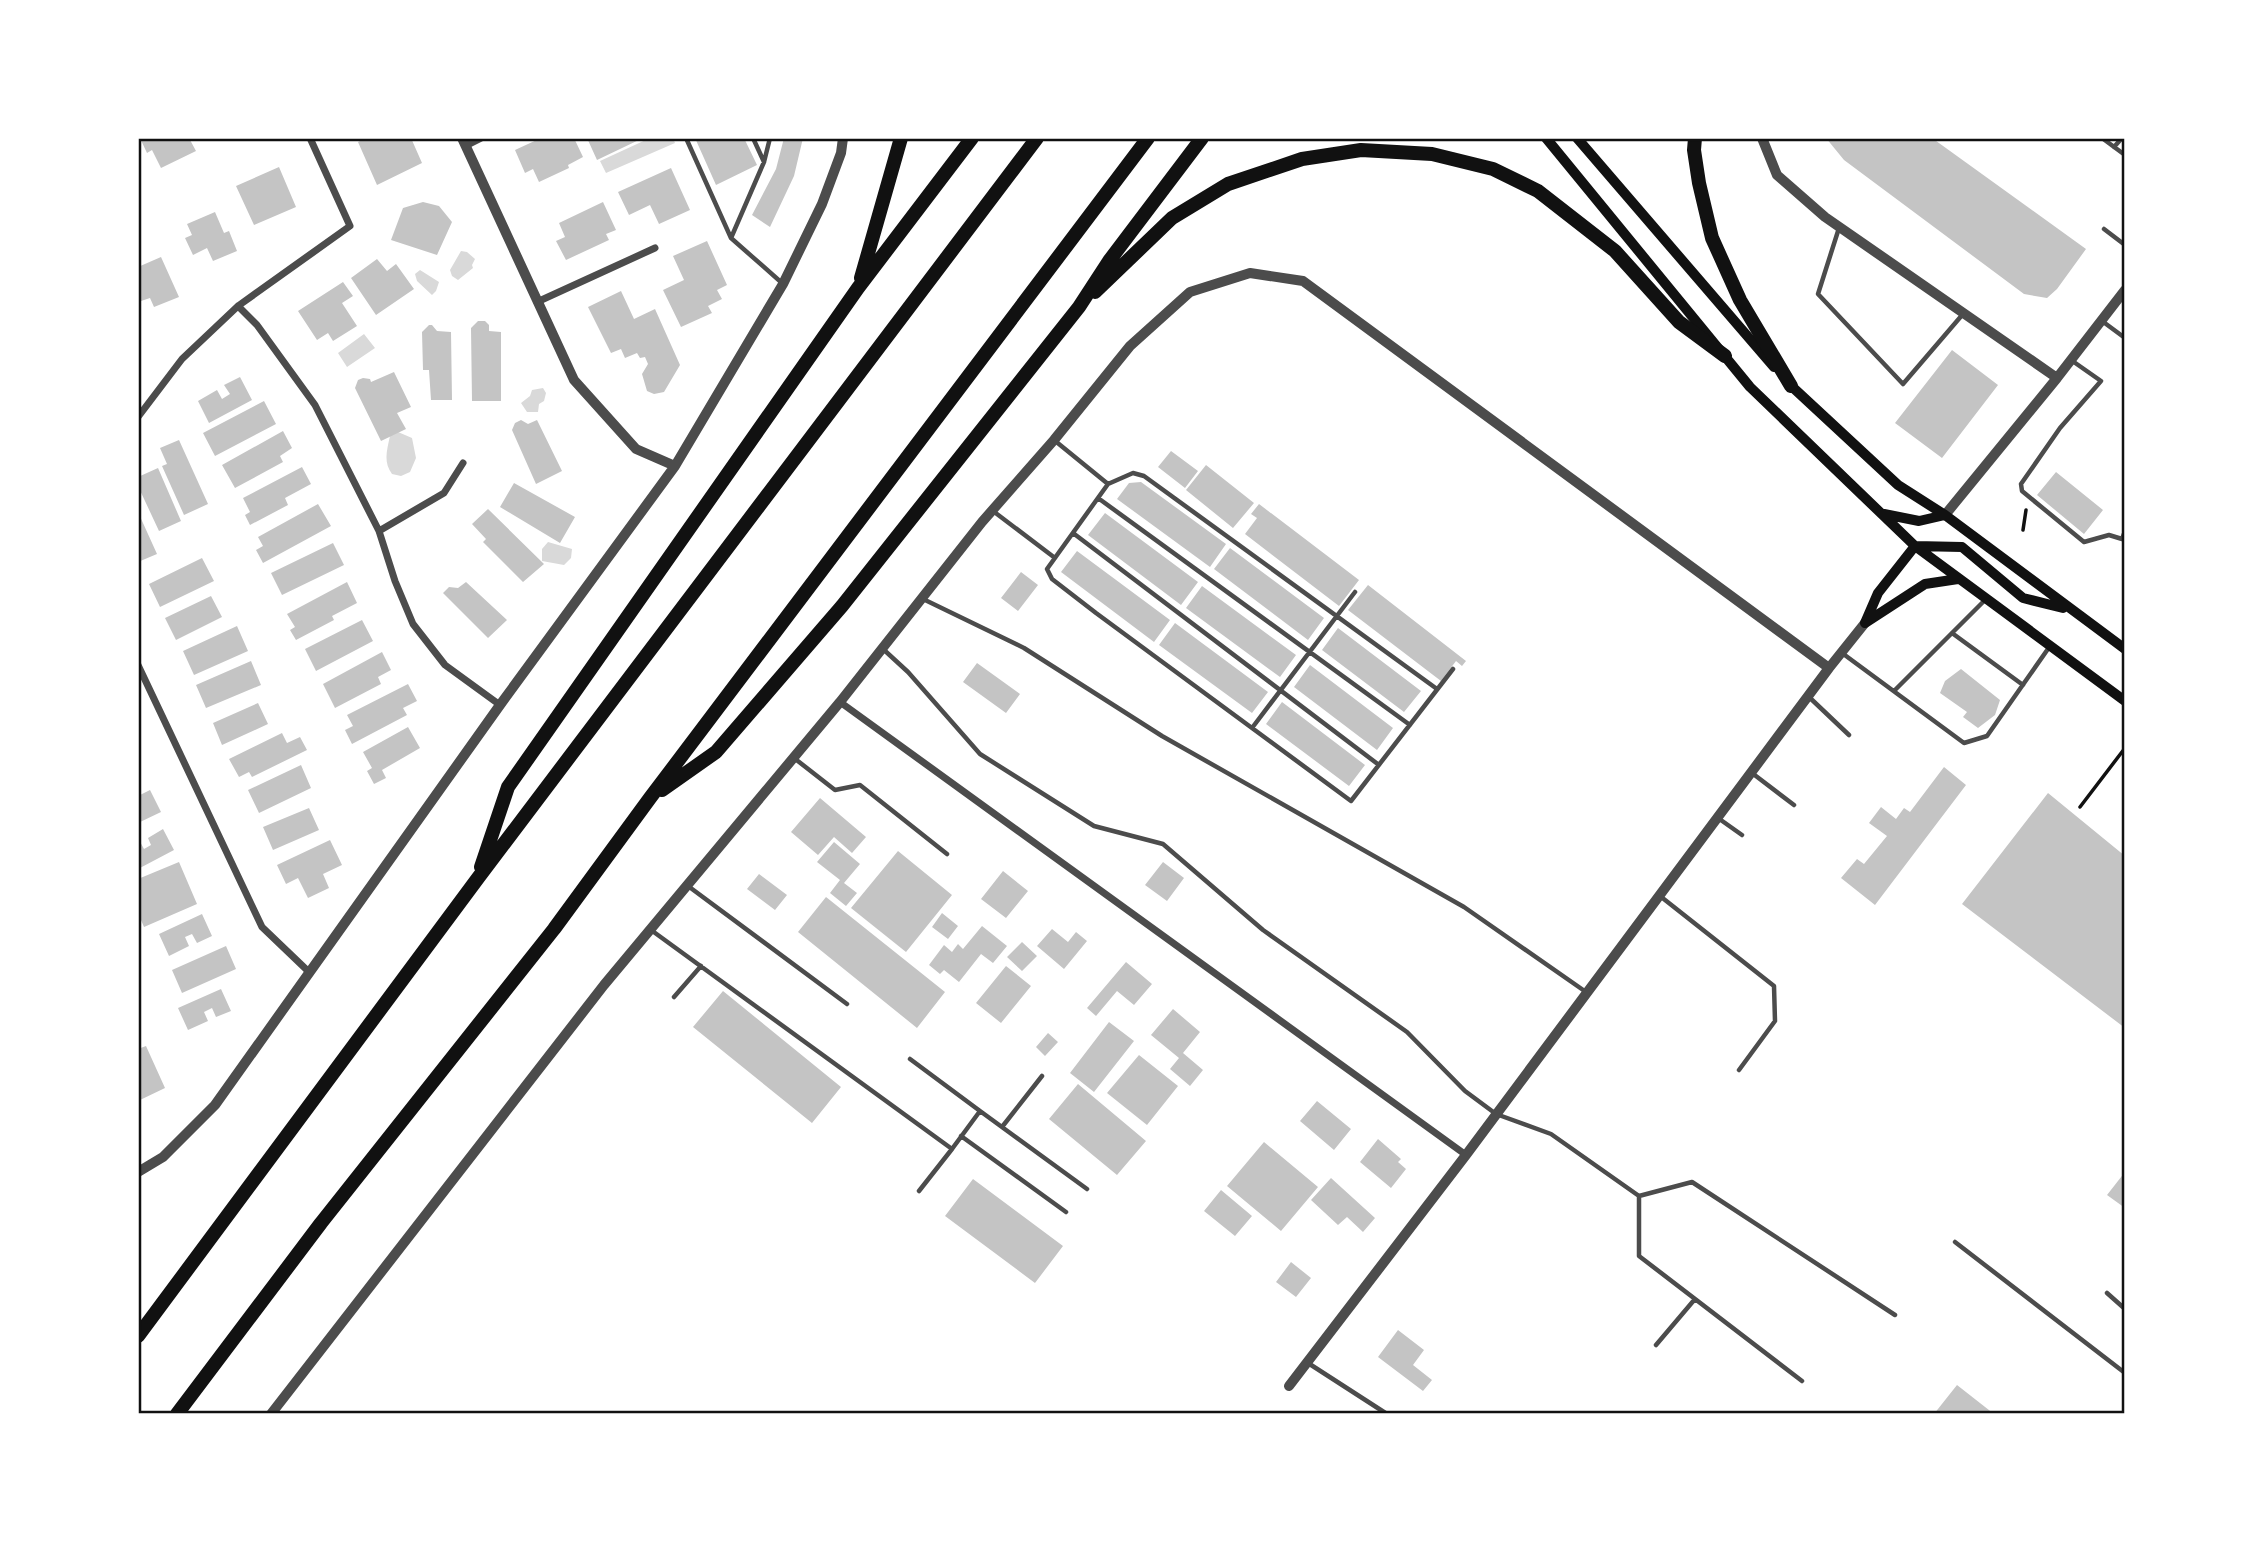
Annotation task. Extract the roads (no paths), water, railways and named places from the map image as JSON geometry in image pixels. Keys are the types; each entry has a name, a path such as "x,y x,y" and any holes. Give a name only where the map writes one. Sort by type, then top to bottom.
{"highway":[{"path":"858,288 901,138"},
{"path":"478,878 508,787 858,288 972,138"},
{"path":"138,1336 478,878 1037,138"},
{"path":"177,1414 321,1223 554,929 1148,138"},
{"path":"650,798 716,752 842,606 1079,307 1108,261 1202,138"},
{"path":"1695,138 1699,183 1712,238 1740,300 1791,386"},
{"path":"1079,307 1172,218 1228,184 1302,159 1361,150 1432,154 1493,169 1538,191 1615,251 1679,322 1725,356"}],"main road":[{"path":"1546,138 1750,387 1915,546 2125,701"},
{"path":"1577,138 1791,386 1898,485 1945,515 2125,649"},
{"path":"1884,514 1919,521 1945,515"},
{"path":"1915,546 1962,547 2024,598 2069,609"},
{"path":"1865,623 1878,593 1915,546"},
{"path":"1865,623 1925,584 1958,579"}],"street":[{"path":"138,417 182,359 238,306 350,226 310,138"},
{"path":"481,138 463,142 574,380 636,449 675,466"},
{"path":"138,1172 163,1157 215,1105 500,705 675,466 783,284 822,204 844,138"},
{"path":"1762,138 1777,175 1839,227 2057,378"},
{"path":"537,302 655,248"},
{"path":"271,1414 604,985 840,702 992,511 1130,346 1190,292 1250,273 1303,281 1829,668"},
{"path":"1945,515 2125,290"},
{"path":"238,306 257,325 315,405 379,531 395,581 413,624 445,664 500,705"},
{"path":"379,531 444,493 463,463"},
{"path":"1289,1386 1865,623"},
{"path":"138,665 262,927 309,972"},
{"path":"840,702 1466,1155"}],"lane":[{"path":"686,138 731,237 783,284"},
{"path":"753,138 764,162"},
{"path":"731,237 764,162 770,138"},
{"path":"2102,138 2125,155"},
{"path":"2114,147 2122,138"},
{"path":"1839,227 1818,294 1903,384 1963,313"},
{"path":"2104,229 2125,245"},
{"path":"2101,321 2125,338"},
{"path":"2071,360 2101,381 2060,428 2021,484 2022,491 2084,542 2109,535 2122,539 2125,531"},
{"path":"1054,440 1108,484"},
{"path":"1437,689 1144,476 1133,473 1108,484 1048,569 1052,579 1351,801 1453,670"},
{"path":"1098,498 1410,725"},
{"path":"992,511 1055,558"},
{"path":"1073,533 1379,765"},
{"path":"1252,727 1355,592"},
{"path":"922,598 1024,648 1162,736 1464,907 1587,993"},
{"path":"1894,691 1985,600"},
{"path":"1952,633 2023,685"},
{"path":"1842,652 1964,743 1987,736 2050,646"},
{"path":"882,649 908,672 980,754 1094,826 1163,844 1262,930 1407,1032 1465,1091 1496,1114 1550,1134 1639,1196 1692,1182 1895,1315"},
{"path":"1808,696 1849,734"},
{"path":"793,757 835,790 860,785 947,854"},
{"path":"1752,772 1794,805"},
{"path":"1718,818 1742,835"},
{"path":"687,885 847,1004"},
{"path":"1660,896 1774,986 1775,1021 1739,1070"},
{"path":"651,929 952,1149"},
{"path":"674,997 701,966"},
{"path":"910,1059 1087,1189"},
{"path":"1002,1127 1042,1076"},
{"path":"919,1191 980,1111"},
{"path":"961,1136 1066,1212"},
{"path":"1639,1196 1639,1256 1802,1381"},
{"path":"1955,1242 2125,1373"},
{"path":"2107,1293 2125,1309"},
{"path":"1656,1345 1695,1299"},
{"path":"1307,1363 1387,1414"}]}
